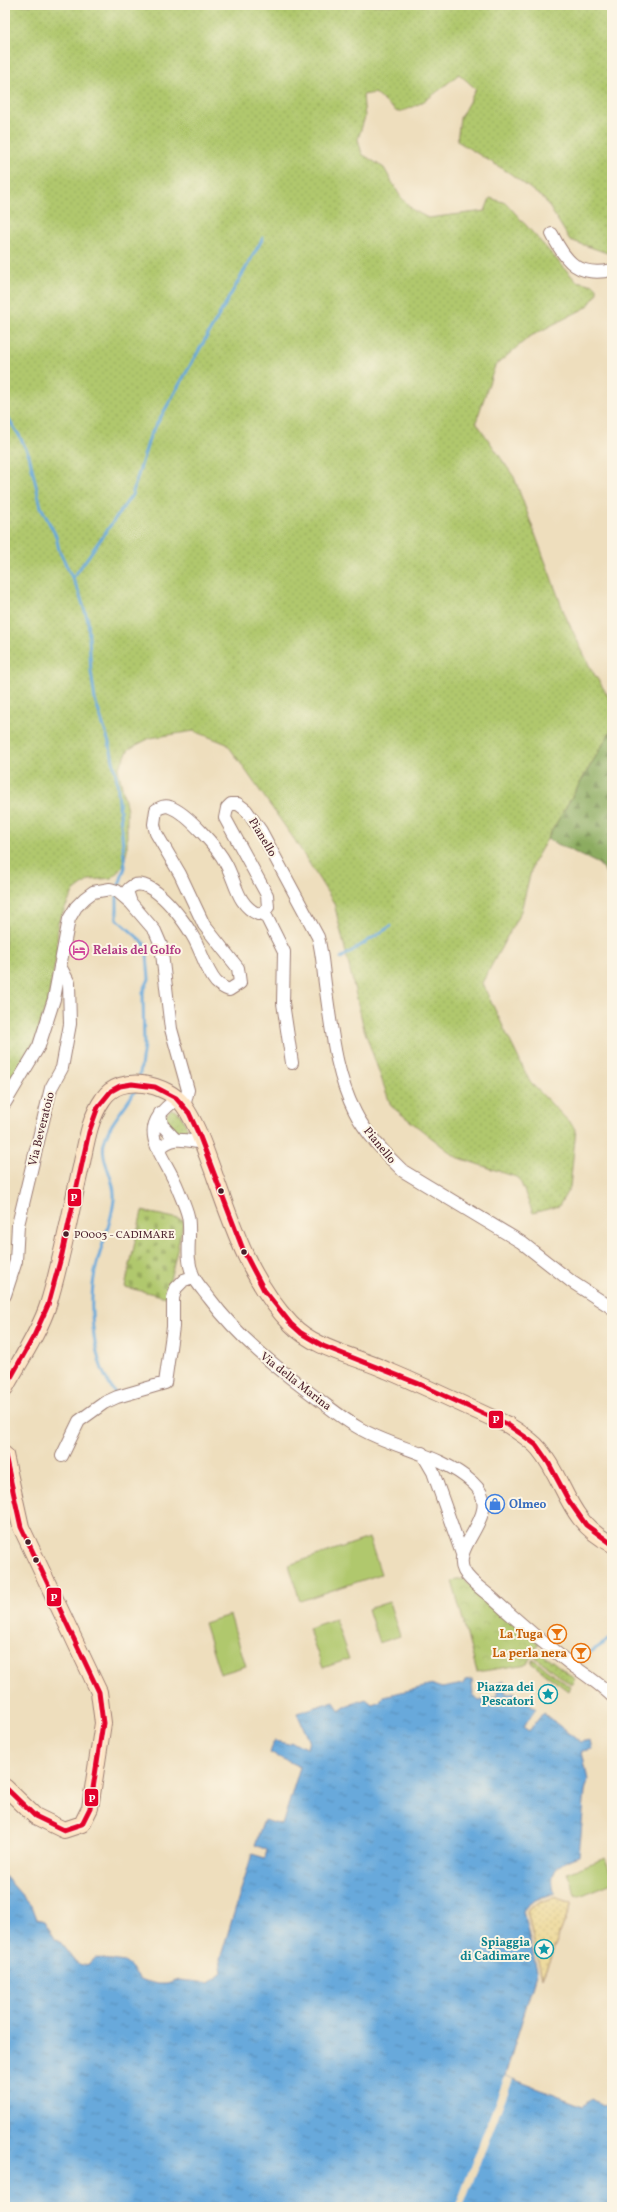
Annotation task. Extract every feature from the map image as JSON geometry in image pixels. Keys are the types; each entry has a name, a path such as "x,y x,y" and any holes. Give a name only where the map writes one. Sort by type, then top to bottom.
{"main road":[{"path":"5,1388 48,1307 90,1128 102,1099 112,1088 122,1084 142,1085 165,1092 181,1103 202,1143 242,1250 257,1278 291,1324 322,1345 396,1374 508,1425 539,1448 550,1463 572,1509 591,1531 612,1544"},
{"path":"5,1455 21,1527 99,1692 103,1723 90,1808 82,1824 64,1830 35,1816 5,1787"}],"street":[{"path":"552,234 558,246 572,264 590,272 599,273 612,270"},
{"name":"Pianello","path":"264,912 268,907 267,895 225,818 227,808 232,804 238,804 246,810 261,831 318,937 323,956 324,976 335,1051 343,1084 355,1114 387,1156 402,1171 521,1242 572,1282 612,1308"},
{"path":"131,903 126,891 129,887 135,885 149,887 160,894 191,933 216,982 229,990 240,983 238,968 204,925 180,874 156,833 154,820 156,810 162,807 169,807 189,820 226,863 244,906 258,914 264,912 284,952 283,1003 292,1063"},
{"path":"5,1103 39,1046 54,999 69,919 76,907 93,892 110,889 117,891 131,903 155,931 161,945 171,1029 188,1090 181,1103 164,1108 160,1113 152,1132 170,1169 188,1217 188,1257 193,1277 184,1280 176,1288 173,1298 173,1327 165,1383 117,1397 104,1403 79,1421 62,1456"},
{"name":"Via Beveratoio","path":"5,1295 16,1261 18,1225 30,1173 51,1088 62,1068 70,1024 70,983 60,966"},
{"path":"160,1113 162,1125 175,1139"},
{"path":"159,1149 165,1143 175,1139 202,1143"},
{"name":"Via della Marina","path":"193,1277 219,1310 272,1365 358,1428 387,1442 422,1453 460,1472 475,1484 482,1499 482,1513 477,1528 465,1544 462,1554"},
{"path":"422,1453 433,1472 462,1554 463,1569 472,1581 564,1659 611,1695"}],"green space":[{"path":"5,5 612,5 612,253 607,253 570,240 545,200 511,174 457,141 460,118 476,89 459,74 422,102 406,110 397,112 375,93 363,95 365,117 358,139 362,154 384,168 400,196 413,210 428,218 485,211 490,198 506,203 576,281 594,285 597,288 597,294 587,307 529,337 495,366 476,422 514,477 565,615 591,669 607,694 612,708 612,729 533,863 521,911 482,983 530,1082 576,1129 570,1187 559,1206 533,1213 519,1178 456,1157 391,1106 364,1029 334,903 294,839 227,744 194,731 150,738 129,749 118,769 127,810 127,850 123,866 112,878 89,880 73,892 58,923 57,953 48,1000 35,1040 5,1091"},
{"path":"612,729 612,881 599,864 547,839"},
{"path":"171,1109 180,1113 189,1132 186,1134 169,1128 166,1115"},
{"path":"142,1211 184,1220 166,1297 125,1287"},
{"path":"369,1538 381,1574 300,1601 289,1565"},
{"path":"463,1579 538,1643 527,1664 477,1672 452,1581"},
{"path":"389,1602 400,1636 379,1643 368,1609"},
{"path":"230,1615 246,1666 220,1674 204,1623"},
{"path":"335,1619 349,1659 323,1668 308,1628"},
{"path":"538,1650 575,1679 571,1685 534,1656"},
{"path":"533,1659 570,1687 568,1691 531,1663"},
{"path":"605,1858 612,1877 612,1883 577,1897 567,1873"}],"sand":[{"name":"Spiaggia di Cadimare","path":"553,1897 572,1903 542,1978 527,1911 530,1907"}],"water":[{"path":"472,1679 473,1695 479,1701 498,1696 495,1684 504,1681 506,1694 514,1692 536,1709 523,1727 529,1731 543,1713 580,1742 590,1740 592,1749 582,1751 588,1780 585,1791 579,1856 566,1861 557,1868 553,1879 555,1893 529,1904 523,1911 537,1971 505,2076 583,2106 591,2099 603,2106 612,2104 612,2207 5,2207 5,1876 33,1908 37,1919 44,1921 56,1940 58,1939 75,1961 81,1966 90,1964 95,1958 125,1962 142,1980 157,1984 167,1984 179,1980 209,1983 222,1972 220,1959 252,1854 265,1858 267,1850 255,1845 264,1820 282,1825 300,1767 270,1753 274,1741 289,1744 290,1742 307,1748 309,1740 297,1713 334,1701 339,1711 348,1705 366,1699 372,1704 381,1701 383,1696 433,1685 442,1688 463,1684 465,1680"}],"pier":[{"path":"505,2076 513,2079 463,2207 455,2207"}],"waterway":[{"path":"73,578 132,495 150,436 263,238"},
{"path":"5,414 19,435 29,455 41,507 56,536 59,550 79,592 88,621 91,671 95,700 110,746 117,780 125,867 118,888"},
{"path":"117,896 117,919 144,943 147,954 149,979 143,992 144,1046 139,1080"},
{"path":"341,958 391,926"},
{"path":"116,1394 108,1382 97,1352 92,1319 93,1286 97,1263 111,1217 114,1199 113,1184 104,1157 104,1143 106,1136 114,1122 136,1089"},
{"path":"583,1657 612,1638"}],"transit line":[{"name":"P","path":"5,1388 34,1336 48,1305 62,1254 89,1132 98,1107 111,1091 120,1086 132,1084 155,1087 176,1098 189,1113 200,1137 244,1252 264,1290 291,1324 301,1333 323,1346 417,1383 508,1425 536,1445 548,1462 569,1501 586,1525 612,1544"},
{"name":"P","path":"5,1455 21,1527 99,1692 103,1723 90,1808 82,1824 64,1830 35,1816 5,1787"}],"place":[{"name":"Relais del Golfo","path":"79,950"},
{"name":"PO003 - CADIMARE","path":"66,1234"},
{"name":"Olmeo","path":"495,1504"},
{"name":"La Tuga","path":"557,1634"},
{"name":"La perla nera","path":"581,1653"},
{"name":"Piazza dei Pescatori","path":"548,1694"},
{"name":"Spiaggia di Cadimare","path":"544,1949"}]}
